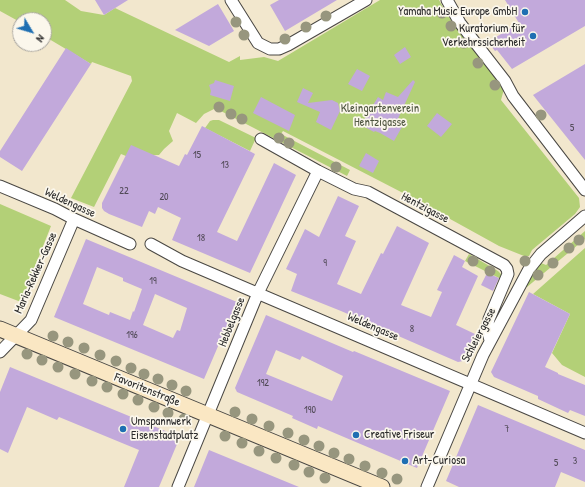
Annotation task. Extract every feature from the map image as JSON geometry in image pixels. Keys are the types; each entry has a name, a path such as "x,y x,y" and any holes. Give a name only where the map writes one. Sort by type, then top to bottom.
{"main road":[{"name":"Favoritenstraße","path":"0,329 382,487"}],"street":[{"path":"231,0 258,43 270,49 279,49 288,46 366,0"},
{"path":"447,0 460,23 505,81 513,96 585,190"},
{"name":"Hentzigasse","path":"261,139 354,189 368,192 504,265 508,274 489,319 487,330 490,340"},
{"name":"Hebbelgasse","path":"178,487 258,293 318,171"},
{"name":"Weldengasse","path":"0,186 55,209 130,244"},
{"name":"Schleiergasse","path":"427,487 470,383 490,340 529,269 541,254 585,216"},
{"name":"Maria-Rekker-Gasse","path":"0,352 31,320 74,219"},
{"name":"Weldengasse","path":"151,244 182,261 585,433"}],"green space":[{"name":"Kleingartenverein Hentzigasse","path":"0,0 65,0 81,11 104,15 115,8 229,62 240,56 240,60 264,57 278,61 380,0 439,0 448,16 504,89 501,100 579,198 580,207 575,214 532,250 529,256 524,256 499,246 403,193 283,131 281,134 350,170 347,176 217,109 214,109 204,114 196,123 177,113 169,131 173,141 159,155 126,156 121,154 94,207 71,198 132,81 131,76 92,62 91,64 52,41 52,12 12,12 12,18 0,11"},
{"path":"219,120 256,138 250,151 205,128 210,121"},
{"path":"0,204 51,226 21,302 0,294"},
{"path":"585,231 585,239 527,287 526,286 534,271 541,263 546,265"},
{"path":"585,248 585,377 562,365 552,353 570,314 533,294"},
{"path":"469,254 498,271 501,274 501,279 465,261"}],"building":[{"path":"95,0 128,0 104,15"},
{"path":"279,0 337,0 285,31 270,5"},
{"name":"Kuratorium für Verkehrssicherheit","path":"505,0 585,0 585,26 512,69 497,50 495,51 488,42 519,23"},
{"path":"218,4 234,31 209,46 175,30"},
{"path":"405,47 411,57 400,64 394,55"},
{"path":"66,48 91,64 22,171 0,157 0,151"},
{"path":"585,64 585,160 533,95"},
{"path":"357,69 370,76 362,91 348,84"},
{"path":"215,80 234,86 230,101 210,95 211,91 209,85 214,83"},
{"path":"413,80 415,82 396,123 402,127 394,141 361,125 378,97 383,100 386,92 398,97"},
{"path":"303,88 313,93 308,103 332,100 338,103 340,111 331,130 316,122 320,112 297,102"},
{"path":"261,97 295,115 289,131 253,113"},
{"path":"437,113 452,124 441,137 427,126"},
{"path":"202,126 255,154 217,232 237,241 274,163 296,175 250,273 172,240 181,218 158,207 155,214 149,211 142,227 109,214 102,208 102,203 131,145 179,166 185,154 187,155"},
{"path":"366,153 379,161 373,173 359,166"},
{"path":"338,196 359,206 345,236 356,241 337,284 361,294 381,253 383,254 397,226 429,243 401,305 431,317 442,292 437,290 454,255 465,261 462,267 478,276 456,325 475,334 463,361 458,362 291,291 297,274 286,269 305,229 319,237"},
{"path":"86,239 237,302 204,379 54,317","holes":["97,267 123,278 123,281 142,289 130,320 110,312 109,315 83,304","155,294 187,308 180,331 177,330 173,338 143,325"]},
{"path":"487,273 499,278 493,291 481,285"},
{"path":"529,292 570,314 545,367 585,385 585,416 570,410 568,413 538,399 538,396 494,377 491,372"},
{"path":"266,315 450,391 417,468 318,426 317,429 292,418 293,416 237,392 235,388","holes":["276,350 300,360 302,356 343,376 332,401 266,374"]},
{"name":"Umspannwerk Eisenstadtplatz","path":"10,367 180,437 159,487 124,487 139,450 59,417 57,420 27,407 8,453 0,449 0,392"},
{"path":"478,405 585,450 585,482 561,472 555,487 459,487 446,481"},
{"path":"209,450 299,487 194,487"}],"place":[{"name":"Yamaha Music Europe GmbH","path":"525,12"},
{"name":"Kuratorium für Verkehrssicherheit","path":"533,36"},
{"name":"Umspannwerk Eisenstadtplatz","path":"123,429"},
{"name":"Creative Friseur","path":"356,435"},
{"name":"Art-Curiosa","path":"405,461"}]}
